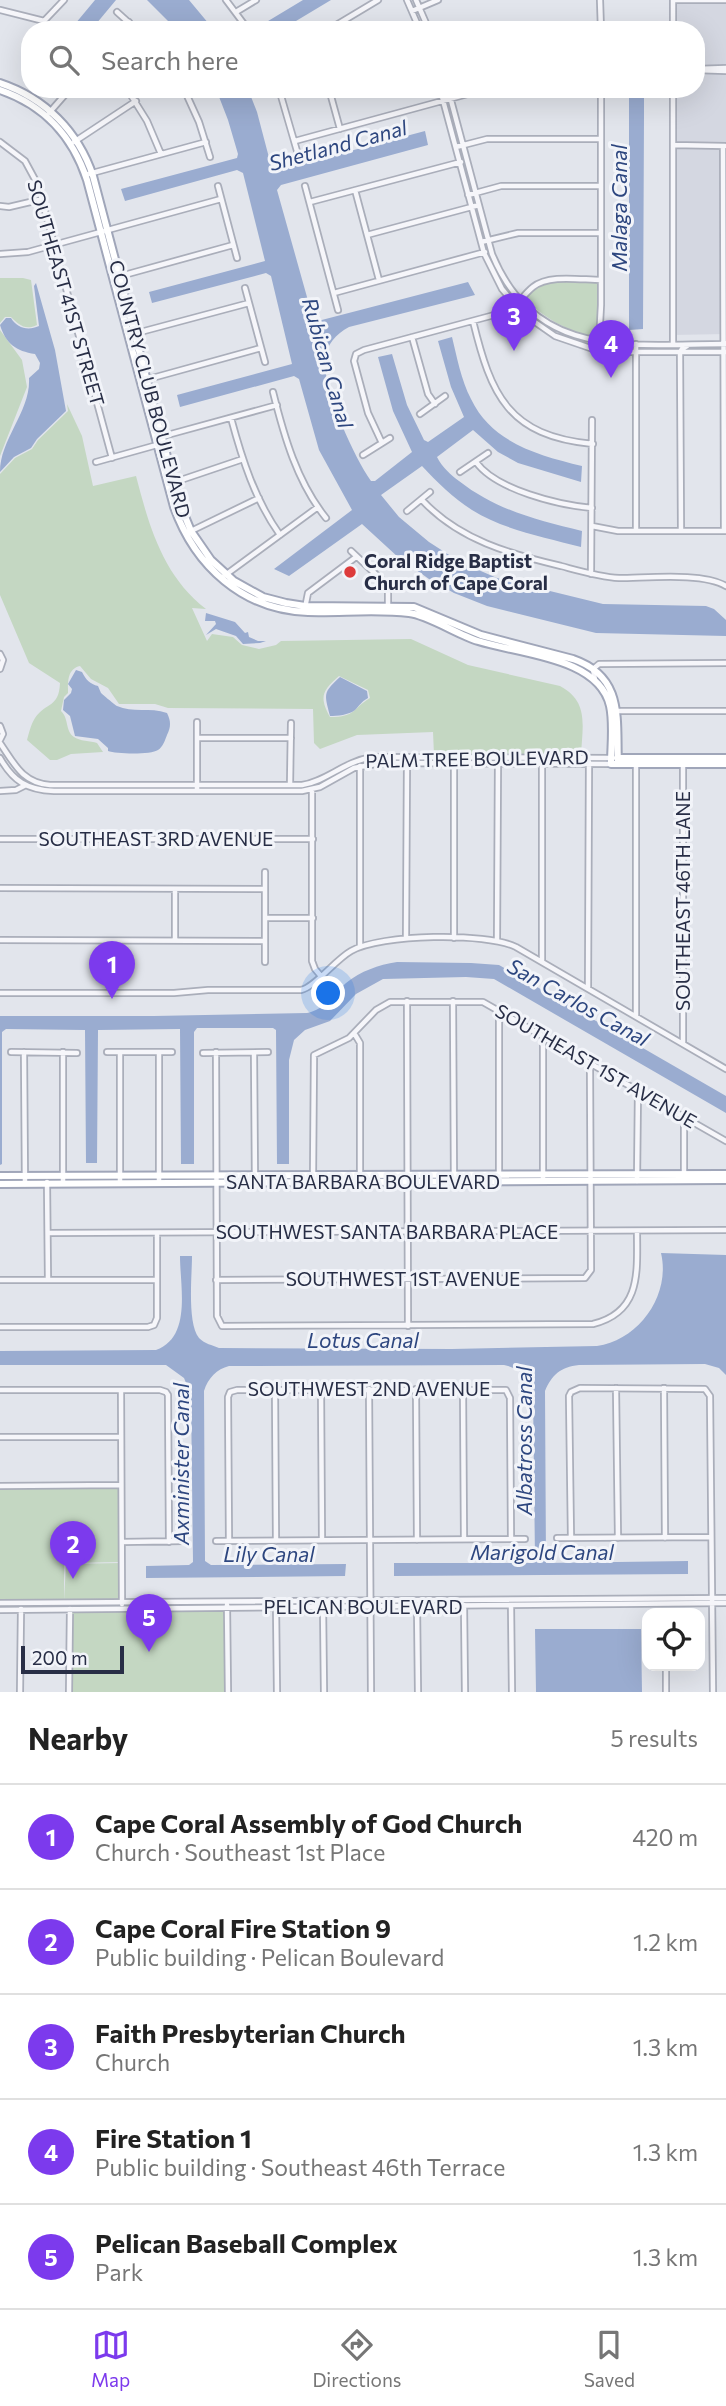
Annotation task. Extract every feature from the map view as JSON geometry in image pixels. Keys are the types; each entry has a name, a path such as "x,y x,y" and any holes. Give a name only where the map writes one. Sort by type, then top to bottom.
{"main road":[{"name":"COUNTRY CLUB BOULEVARD","path":"0,83 21,92"},
{"name":"COUNTRY CLUB BOULEVARD","path":"0,90 49,114"},
{"name":"COUNTRY CLUB BOULEVARD","path":"32,98 74,143 88,174 171,483 188,533 199,555 237,590 260,602 282,609 388,609 418,614 483,639 573,665 595,680"},
{"name":"COUNTRY CLUB BOULEVARD","path":"517,648 573,659 593,669"},
{"path":"593,669 607,684 614,711 614,761"},
{"path":"595,680 614,711"},
{"name":"PALM TREE BOULEVARD","path":"614,761 726,758"},
{"name":"PALM TREE BOULEVARD","path":"683,761 726,764"},
{"name":"SANTA BARBARA BOULEVARD","path":"0,1176 24,1180 120,1180 637,1178 726,1174"},
{"name":"SANTA BARBARA BOULEVARD","path":"684,1177 726,1180"},
{"name":"SANTA BARBARA BOULEVARD","path":"0,1184 24,1180"}],"street":[{"path":"0,10 44,21 64,0"},
{"path":"226,0 242,21"},
{"path":"236,12 256,0"},
{"path":"343,21 377,0"},
{"path":"407,0 416,21"},
{"path":"416,0 425,21"},
{"path":"412,11 438,0"},
{"path":"600,0 601,21"},
{"path":"673,21 673,0 726,1"},
{"path":"117,12 128,21"},
{"path":"705,69 726,70"},
{"path":"49,114 62,98"},
{"path":"133,98 151,128 161,154"},
{"path":"188,98 210,158"},
{"path":"282,98 299,158"},
{"path":"331,98 340,129"},
{"path":"442,98 484,253 495,279 515,306 536,325 570,343 604,351 725,352"},
{"path":"295,141 450,98 492,250 500,271 519,299 558,329 599,342 725,344"},
{"path":"599,342 600,98"},
{"path":"673,98 673,344"},
{"path":"74,143 135,101"},
{"path":"456,147 487,139 601,139"},
{"name":"SOUTHEAST 41ST STREET","path":"0,142 15,152 36,178 112,458"},
{"path":"88,174 206,142"},
{"path":"592,526 636,531 725,531 725,146 673,145"},
{"path":"310,202 467,160"},
{"path":"218,186 237,258"},
{"path":"305,186 338,310"},
{"path":"468,195 501,186 601,186"},
{"path":"355,190 379,281"},
{"path":"0,206 9,208 43,199"},
{"path":"0,254 18,254 221,199"},
{"path":"367,235 479,205"},
{"path":"481,242 517,233 601,233"},
{"path":"116,277 233,245"},
{"path":"334,293 492,250"},
{"path":"382,443 374,430 365,403 354,361 356,354 506,312 545,280 601,280"},
{"path":"245,288 265,362"},
{"path":"132,334 249,303"},
{"path":"473,321 492,385 511,412 541,431 593,444"},
{"path":"412,337 428,394 435,404"},
{"path":"636,344 636,531"},
{"path":"681,530 680,352 684,347 698,344"},
{"path":"144,380 261,348"},
{"path":"273,392 294,462 326,518"},
{"path":"420,414 445,396"},
{"path":"96,462 277,405"},
{"path":"231,418 243,459 259,498 280,535"},
{"path":"591,574 592,420"},
{"path":"363,456 390,438"},
{"path":"460,472 488,453"},
{"path":"171,483 243,459"},
{"path":"476,462 485,472 517,490 592,508"},
{"path":"407,511 430,492"},
{"path":"188,533 259,498"},
{"path":"422,500 448,523 486,544 524,557 617,578 704,578 726,586"},
{"path":"223,577 318,507"},
{"path":"351,551 385,583 388,590 388,609"},
{"path":"304,609 308,593 356,557"},
{"path":"0,654 0,669"},
{"path":"595,680 593,669 599,664 726,663"},
{"path":"614,711 726,710"},
{"path":"197,722 197,788"},
{"path":"290,788 291,723"},
{"name":"PALM TREE BOULEVARD","path":"0,726 3,734 0,741 9,757 20,772 40,784 312,790 359,763"},
{"path":"197,738 291,738"},
{"path":"9,757 1,760 11,776 24,786"},
{"path":"407,760 407,938"},
{"name":"PALM TREE BOULEVARD","path":"290,788 314,782 340,767 359,763 407,760 614,761"},
{"path":"454,760 454,938"},
{"path":"497,940 498,761"},
{"path":"542,761 542,962"},
{"path":"588,989 589,761"},
{"path":"636,761 636,1017"},
{"name":"SOUTHEAST 46TH LANE","path":"683,761 683,1044"},
{"path":"359,763 360,947"},
{"path":"314,782 313,965 320,975"},
{"path":"0,791 11,791 24,786"},
{"name":"PALM TREE BOULEVARD","path":"24,786 54,792 197,788"},
{"name":"SOUTHEAST 3RD AVENUE","path":"0,839 313,839"},
{"path":"265,872 265,962"},
{"path":"0,888 265,889"},
{"path":"175,889 175,940"},
{"path":"265,918 313,918"},
{"path":"0,940 265,941"},
{"path":"0,993 301,990 311,986 337,961 360,947 380,940 497,940 512,945 726,1069"},
{"path":"407,1001 408,1326"},
{"path":"453,1001 454,1179"},
{"name":"SOUTHEAST 1ST AVENUE","path":"313,1179 314,1055 354,1033 379,1007 390,1002 483,1002 726,1141"},
{"path":"499,1178 501,1011"},
{"path":"354,1033 360,1043 360,1179"},
{"path":"543,1178 545,1036"},
{"path":"11,1052 77,1053"},
{"path":"24,1052 24,1180"},
{"path":"63,1052 63,1180"},
{"path":"107,1052 172,1052"},
{"path":"120,1052 120,1180"},
{"path":"159,1052 159,1179"},
{"path":"203,1052 268,1052"},
{"path":"216,1052 216,1280 219,1323 226,1327 583,1325 606,1320 623,1308 632,1295 637,1278 637,1231"},
{"path":"254,1053 255,1179"},
{"path":"590,1231 592,1063"},
{"path":"637,1178 638,1090"},
{"path":"684,1177 686,1118"},
{"path":"47,1180 48,1280"},
{"name":"SOUTHWEST SANTA BARBARA PLACE","path":"48,1233 726,1230"},
{"name":"SOUTHWEST 1ST AVENUE","path":"216,1280 580,1278 589,1276 591,1270 590,1231"},
{"path":"0,1327 154,1325 157,1318 156,1233"},
{"path":"0,1280 157,1280"},
{"path":"571,1538 571,1392 580,1388 701,1388 709,1392 713,1692"},
{"path":"616,1388 618,1538"},
{"path":"663,1388 665,1538"},
{"path":"321,1389 322,1540"},
{"name":"SOUTHWEST 2ND AVENUE","path":"229,1541 230,1392 321,1389 502,1389 508,1392 511,1539"},
{"path":"369,1389 371,1692"},
{"path":"416,1389 417,1540"},
{"path":"463,1389 464,1539"},
{"path":"0,1390 166,1392 169,1542"},
{"path":"121,1390 122,1605"},
{"path":"275,1390 276,1541"},
{"path":"0,1437 121,1437"},
{"path":"0,1486 121,1485"},
{"path":"557,1538 711,1537"},
{"path":"216,1541 525,1539"},
{"path":"122,1542 184,1541"},
{"name":"PELICAN BOULEVARD","path":"0,1603 20,1606 70,1606 511,1602 665,1604 726,1601"},
{"path":"511,1602 512,1692"},
{"path":"417,1603 418,1692"},
{"path":"464,1603 465,1692"},
{"path":"276,1604 277,1692"},
{"path":"323,1604 324,1692"},
{"path":"227,1605 228,1692"},
{"path":"20,1606 20,1692"},
{"name":"PELICAN BOULEVARD","path":"0,1610 20,1606"},
{"path":"69,1692 70,1606"},
{"path":"666,1671 666,1692"}],"shaded area":[{"path":"674,0 726,0 726,334 672,335 674,98 705,98 705,21 674,21"}],"green space":[{"path":"0,278 31,280 37,325 25,327 11,317 5,317 0,323"},
{"path":"599,280 598,339 557,323 522,296 541,281"},
{"path":"0,330 22,360 27,387 0,456"},
{"path":"67,404 82,436 93,486 136,476 146,513 168,566 191,596 206,609 192,608 207,641 212,634 233,637 242,645 259,649 281,641 411,639 468,665 560,686 570,692 582,716 581,756 434,755 433,732 357,735 320,749 314,743 313,709 168,708 155,704 119,704 108,688 91,679 80,666 70,673 68,693 64,697 61,711 74,737 97,743 103,752 71,754 50,760 27,740 35,718 55,701 60,683 29,663 0,595 0,474 15,458 32,449 68,411","holes":["339,676 368,690 370,698 353,712 345,716 330,717 324,704 324,695"]},
{"path":"121,1485 122,1562 64,1563 64,1599 0,1600 0,1486"},
{"path":"121,1563 121,1600 64,1601 66,1564"},
{"path":"227,1611 228,1692 69,1692 70,1612"}],"water":[{"path":"95,0 116,0 98,21 78,21"},
{"path":"147,0 189,0 206,21 168,21"},
{"path":"303,0 331,0 296,21 268,21"},
{"path":"219,98 252,98 272,169 275,171 425,131 428,145 281,185 277,190 314,322 468,282 475,295 349,327 330,345 325,360 334,405 348,440 371,481 375,481 412,452 393,411 378,357 392,354 407,405 424,440 428,442 464,417 451,387 438,341 452,337 468,392 480,414 491,426 504,437 533,452 582,466 581,482 518,463 498,452 473,430 437,457 453,476 488,500 533,518 582,531 581,547 525,532 484,517 452,495 422,466 381,495 399,517 429,542 460,562 497,578 603,604 706,606 714,609 726,620 726,636 596,633 487,606 454,593 429,579 399,558 362,524 289,576 274,569 352,510 319,450 299,379 294,376 180,407 177,395 292,364 271,276 266,273 152,303 149,292 265,261 243,173 237,170 125,201 121,189 237,158"},
{"path":"629,98 644,98 643,329 629,330"},
{"path":"36,283 55,350 66,411 31,448 14,457 0,472 5,448 25,402 29,378 39,369 40,363 35,354 13,346 0,325 6,318 11,318 23,328 39,326 34,286"},
{"path":"206,613 235,622 245,633 248,632 249,637 266,641 243,644 236,636 216,629 206,635 216,624 215,621 205,621"},
{"path":"76,670 98,686 101,693 117,706 167,713 170,727 161,747 148,753 118,753 108,751 98,739 75,736 70,716 63,710 64,700 72,689 68,684"},
{"path":"340,677 367,691 368,698 352,712 330,716 326,694"},
{"path":"397,962 499,965 726,1096 726,1113 494,979 383,979 356,994 330,1021 305,1030 294,1040 289,1060 289,1164 277,1164 276,1030 197,1028 194,1032 194,1164 181,1164 180,1029 98,1030 97,1163 86,1163 85,1030 6,1029 2,1032 0,1165 0,1016 307,1013 324,1005 358,975"},
{"name":"Marigold Canal","path":"661,1253 726,1255 726,1375 719,1368 705,1364 579,1365 562,1370 554,1376 545,1391 546,1563 688,1561 688,1574 394,1576 394,1563 532,1563 535,1559 533,1393 526,1378 514,1368 504,1365 229,1366 214,1375 204,1391 205,1561 211,1565 346,1564 345,1576 146,1578 146,1566 189,1565 193,1562 191,1395 184,1378 166,1365 0,1365 0,1351 156,1350 167,1344 175,1334 182,1310 180,1256 192,1256 191,1287 195,1331 201,1340 219,1348 452,1349 597,1346 626,1335 649,1313 661,1284"},
{"path":"535,1629 641,1629 642,1692 536,1692"}],"place":[{"name":"Faith Presbyterian Church","path":"514,351"},
{"name":"Fire Station 1","path":"611,378"},
{"name":"Coral Ridge Baptist Church of Cape Coral","path":"350,572"},
{"name":"Cape Coral Assembly of God Church","path":"112,999"},
{"name":"Cape Coral Fire Station 9","path":"73,1579"},
{"name":"Pelican Baseball Complex","path":"149,1652"}],"water label":[{"name":"Shetland Canal","path":"338,146"},
{"name":"Malaga Canal","path":"620,208"},
{"name":"Rubican Canal","path":"327,363"},
{"name":"San Carlos Canal","path":"578,1003"},
{"name":"Lotus Canal","path":"363,1341"},
{"name":"Albatross Canal","path":"525,1441"},
{"name":"Axminister Canal","path":"182,1464"},
{"name":"Lily Canal","path":"269,1555"}]}
